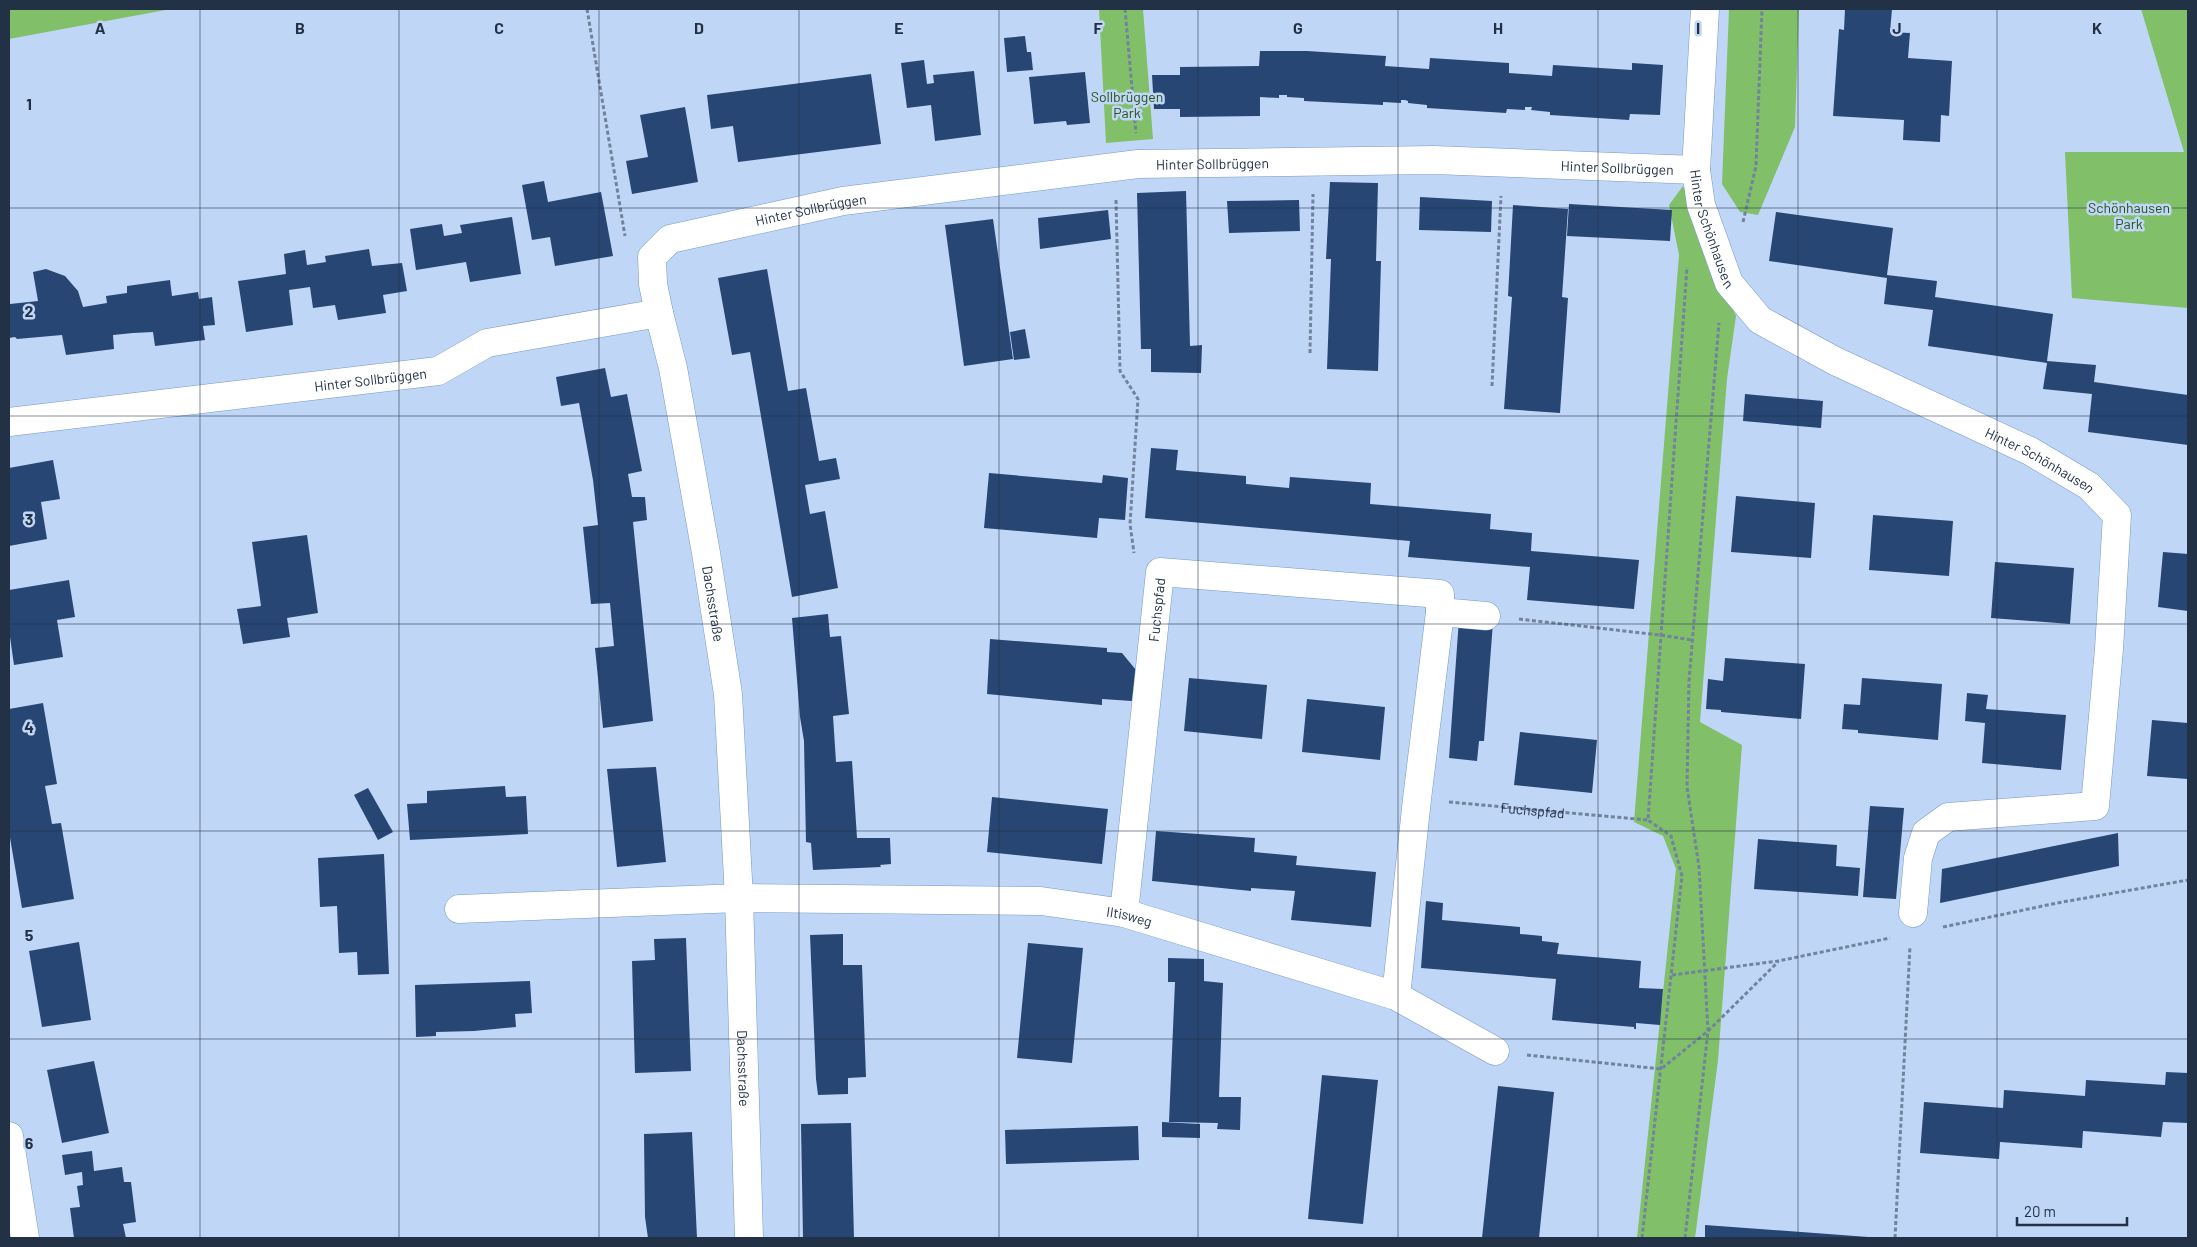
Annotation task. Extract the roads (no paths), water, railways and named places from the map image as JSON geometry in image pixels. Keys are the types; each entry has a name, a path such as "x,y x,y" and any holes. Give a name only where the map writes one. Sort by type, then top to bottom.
{"street":[{"name":"Hinter Schönhausen","path":"1706,9 1696,170 1700,205 1728,283 1760,320 1835,361 2030,451 2089,486 2117,515 2109,649 2095,806 1948,817 1926,833 1918,858 1913,913"},
{"name":"Hinter Sollbrüggen","path":"9,422 438,370 487,343 658,313 653,284 652,257 670,239 843,202 1127,165 1313,160 1434,160 1696,170"},
{"name":"Dachsstraße","path":"658,313 673,368 706,553 728,694 739,898 749,1238"},
{"name":"Fuchspfad","path":"1124,913 1160,572 1440,594 1440,612 1417,799 1396,996"},
{"path":"1440,612 1486,616"},
{"path":"459,909 739,898"},
{"name":"Iltisweg","path":"739,898 1041,901 1124,913 1396,996 1495,1051"},
{"path":"9,1136 25,1238"}],"park label":[{"name":"Sollbrüggen Park","path":"1127,104"},
{"name":"Schönhausen Park","path":"2129,216"}]}
